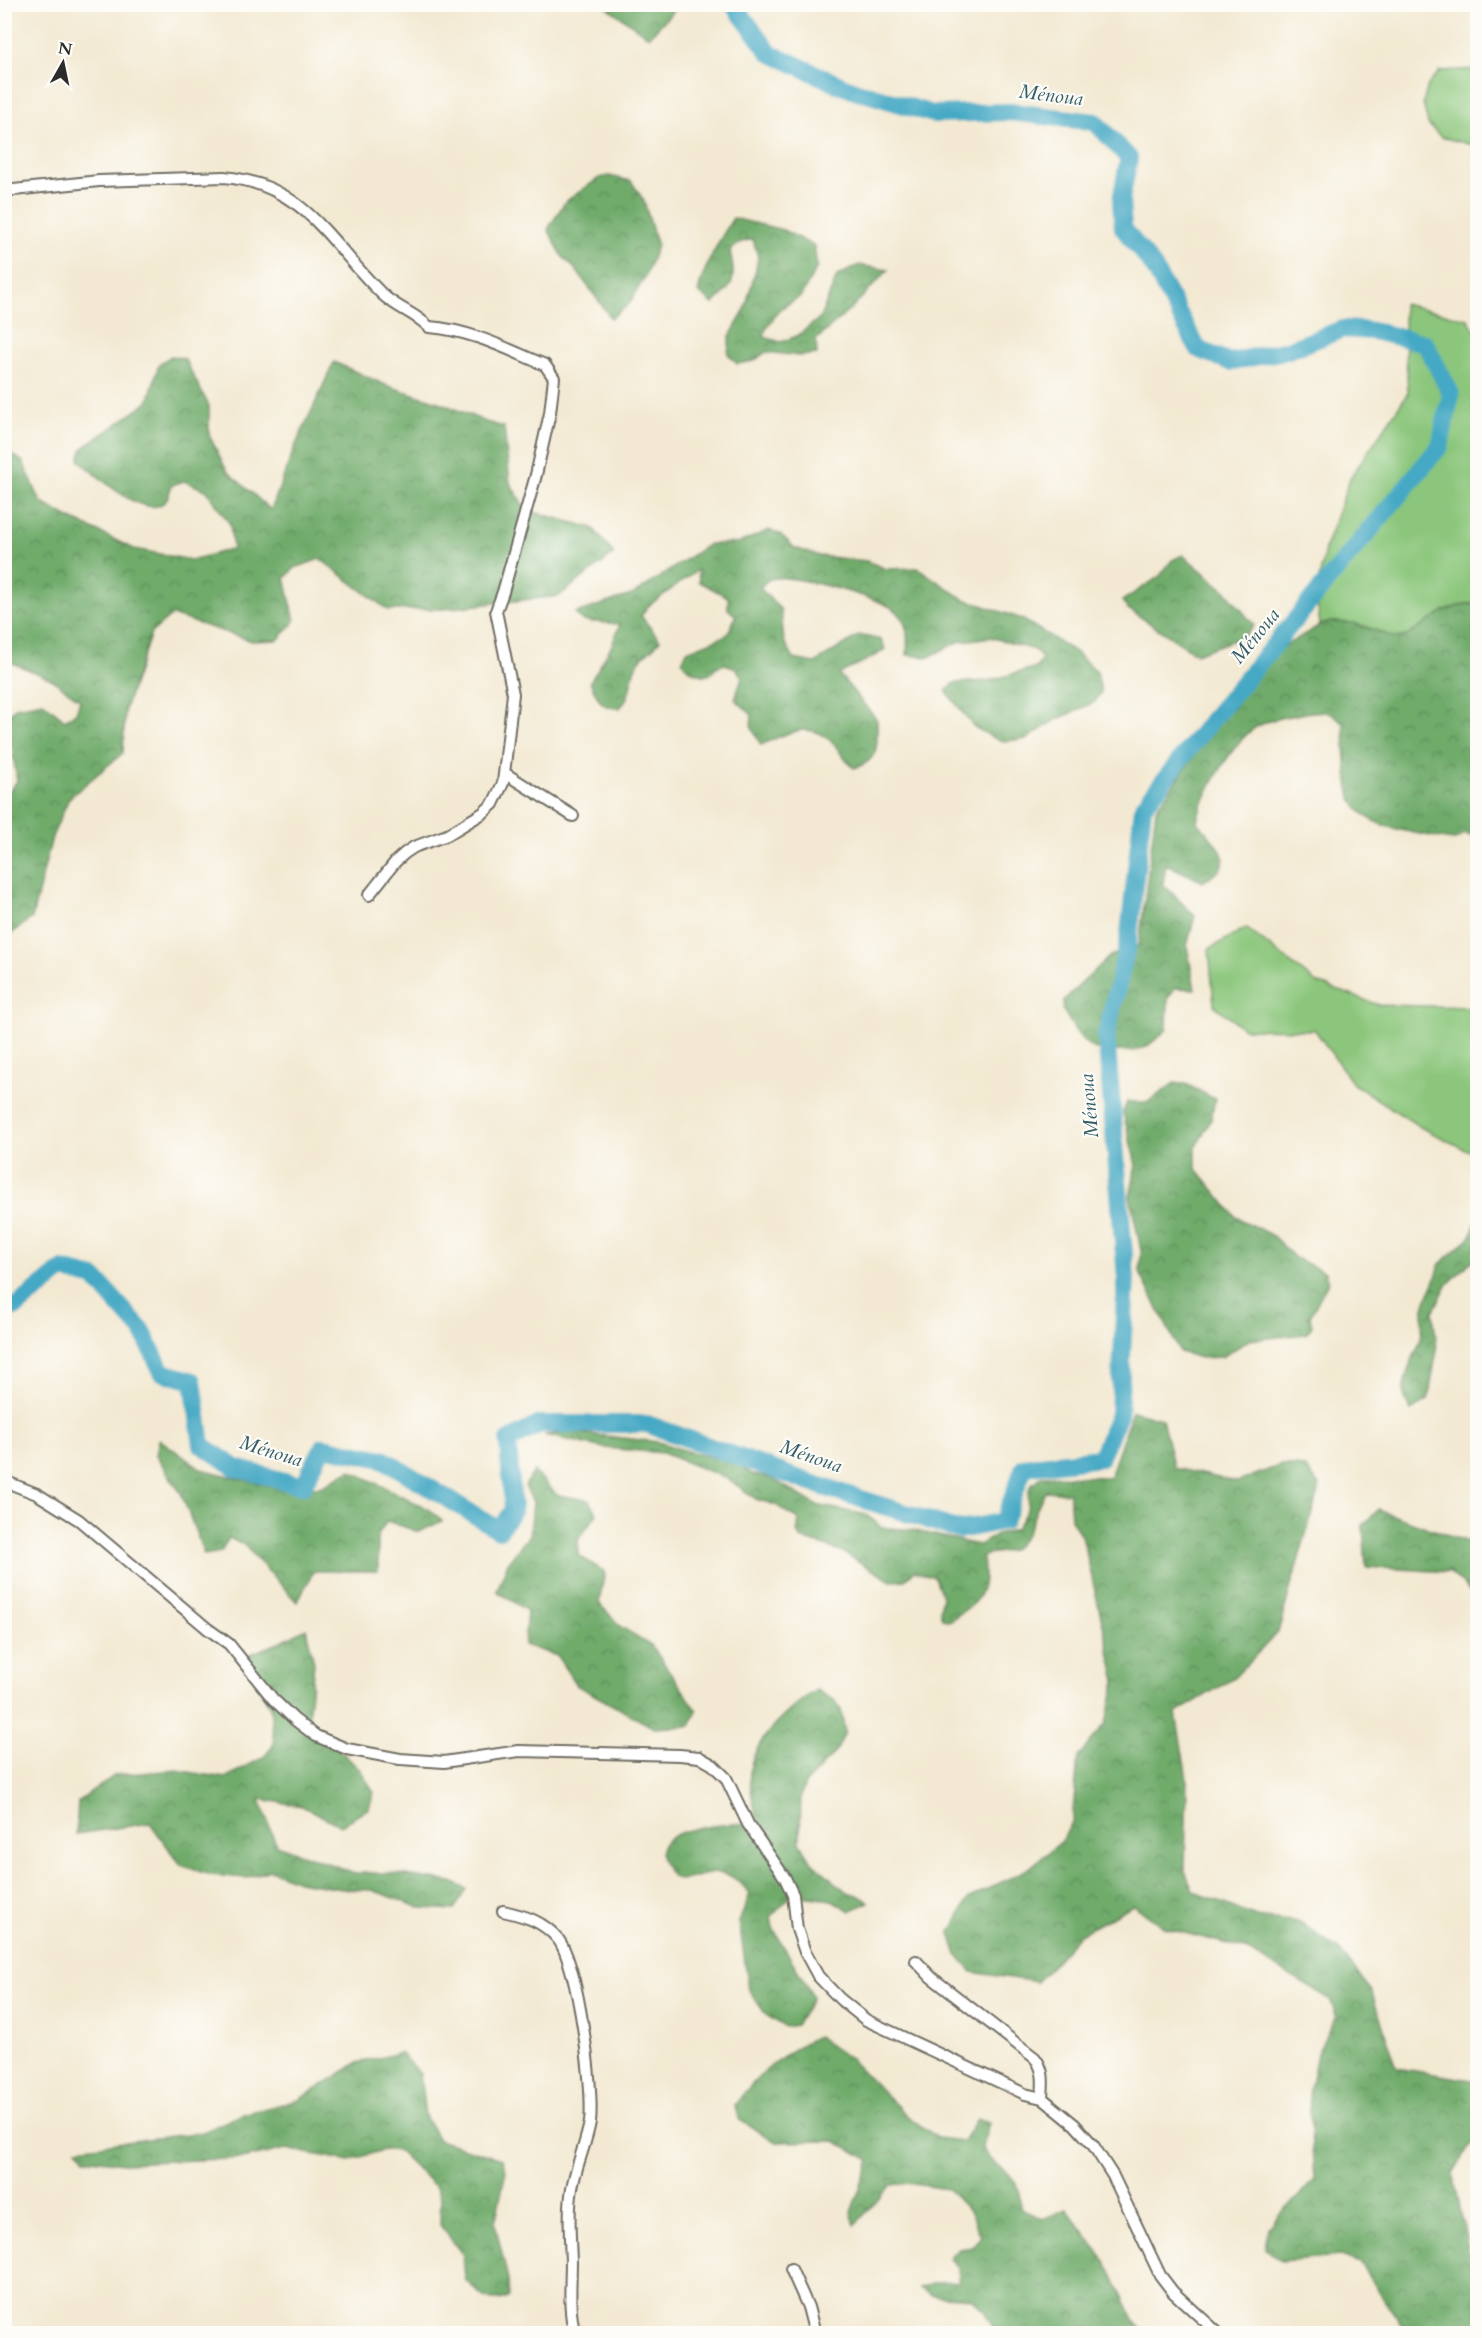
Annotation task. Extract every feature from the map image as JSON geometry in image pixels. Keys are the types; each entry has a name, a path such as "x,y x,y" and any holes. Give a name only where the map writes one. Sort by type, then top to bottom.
{"street":[{"path":"4,191 99,181 224,177 260,184 303,207 384,296 419,317 429,327 445,328 481,338 545,365 551,371 554,378 550,413 536,475 496,616 513,694 506,774 493,804 483,813 447,835 414,847 405,853 369,895"},
{"path":"506,774 573,816"},
{"path":"4,1481 37,1494 79,1520 208,1629 229,1644 273,1699 295,1720 316,1736 347,1749 400,1759 444,1762 519,1751 575,1751 681,1755 699,1757 713,1765 726,1778 748,1824 785,1878 793,1895 797,1929 805,1952 818,1976 840,1999 866,2020 1025,2094 1042,2098 1075,2125 1093,2145 1113,2176 1160,2274 1173,2292 1218,2334"},
{"path":"503,1911 529,1917 548,1929 560,1941 572,1969 587,2055 590,2079 590,2122 574,2178 570,2205 572,2306 575,2334"},
{"path":"916,1960 931,1977 1035,2058 1041,2066 1043,2076 1042,2098"},
{"path":"791,2269 808,2307 815,2334"}],"green space":[{"path":"604,5 679,5 649,37"},
{"path":"1477,69 1477,146 1441,137 1428,124 1423,103 1428,85 1440,71"},
{"path":"609,176 631,181 644,201 657,246 646,275 629,304 611,318 576,270 562,256 548,229 565,202 599,178"},
{"path":"733,218 783,230 814,246 817,267 801,296 779,310 766,329 764,337 781,342 797,336 820,318 837,276 859,265 888,270 853,307 816,340 817,354 799,356 766,352 754,361 737,364 728,354 730,336 744,312 756,269 758,257 753,239 741,242 730,251 733,276 726,292 713,304 698,292 708,263"},
{"path":"1403,304 1468,319 1478,336 1478,593 1475,603 1444,611 1407,636 1396,638 1364,626 1331,622 1320,625 1316,594 1325,548 1350,478 1408,393"},
{"path":"171,356 184,358 209,406 209,435 227,471 271,510 294,449 334,362 388,386 439,402 504,427 510,483 526,510 593,528 614,554 559,596 443,609 388,610 320,559 295,568 285,578 295,621 278,640 252,641 172,615 151,633 125,709 123,753 69,798 52,837 32,918 5,938 4,866 10,860 5,854 5,796 17,781 7,716 16,707 43,702 65,720 76,713 80,700 51,679 5,660 5,449 23,462 41,502 134,549 191,560 233,549 230,524 206,490 184,481 172,485 167,499 158,506 147,506 121,494 79,460 83,448 148,402 159,364"},
{"path":"769,530 780,534 795,548 820,556 867,561 886,569 918,568 964,599 1022,619 1074,651 1097,672 1101,692 1095,702 1054,721 1027,739 1004,741 994,738 974,727 946,691 954,683 987,681 1037,667 1042,658 1034,650 990,637 958,642 929,657 907,655 905,626 896,611 856,594 800,580 775,578 766,581 760,588 781,610 784,641 794,659 815,663 859,635 881,640 885,649 839,674 877,720 876,750 869,761 854,768 832,742 814,731 789,733 761,745 751,726 752,715 735,699 742,677 736,668 725,664 716,667 709,675 704,675 694,672 682,661 687,651 727,635 736,616 728,609 728,597 699,582 698,570 647,607 641,616 660,640 637,664 624,703 620,708 613,708 600,701 590,682 612,645 620,624 583,621 575,613 634,594 709,544 739,543"},
{"path":"1183,555 1225,590 1254,625 1245,636 1196,654 1128,609 1122,601 1159,577 1172,560"},
{"path":"1464,604 1477,604 1477,837 1464,834 1455,840 1419,834 1390,827 1364,815 1355,805 1350,793 1343,723 1329,713 1307,713 1261,724 1247,734 1229,756 1212,783 1200,810 1197,821 1220,849 1224,859 1220,870 1203,882 1166,864 1163,884 1195,916 1187,946 1195,989 1175,988 1168,998 1167,1029 1142,1049 1135,1051 1100,1050 1086,1043 1063,1010 1064,1000 1110,956 1139,946 1156,809 1219,721 1281,648 1320,625 1331,622 1354,623 1396,638 1407,636 1444,611"},
{"path":"1246,928 1317,983 1379,1005 1477,1007 1477,1155 1422,1128 1353,1084 1315,1030 1244,1029 1214,1005 1209,949"},
{"path":"1174,1083 1186,1084 1215,1099 1211,1120 1196,1147 1196,1168 1236,1217 1273,1236 1295,1258 1325,1272 1328,1282 1310,1317 1312,1326 1306,1334 1249,1340 1222,1357 1201,1358 1180,1352 1140,1273 1141,1251 1130,1197 1136,1165 1123,1112 1127,1102 1148,1102"},
{"path":"1477,1217 1477,1256 1447,1285 1433,1312 1437,1350 1428,1400 1411,1411 1406,1402 1404,1385 1421,1337 1427,1299 1439,1265 1471,1236"},
{"path":"1132,1411 1162,1419 1174,1468 1237,1482 1281,1465 1304,1467 1320,1485 1278,1632 1234,1678 1176,1713 1187,1779 1185,1870 1193,1891 1256,1917 1300,1922 1339,1950 1371,1990 1397,2068 1477,2081 1477,2135 1453,2173 1472,2269 1477,2271 1477,2333 1407,2333 1360,2263 1340,2256 1281,2261 1265,2248 1268,2228 1314,2180 1309,2095 1317,2053 1336,2016 1330,1999 1243,1948 1165,1928 1133,1905 1080,1934 1037,1982 972,1972 957,1955 950,1934 969,1898 1028,1869 1062,1841 1072,1822 1078,1757 1106,1723 1116,1681 1083,1539 1071,1519 1069,1493 1046,1491 1020,1543 1010,1550 983,1557 984,1580 979,1596 968,1608 949,1621 942,1618 940,1611 942,1597 935,1577 914,1571 905,1580 891,1581 841,1551 802,1539 797,1533 799,1520 776,1505 756,1499 728,1479 663,1453 604,1448 544,1435 572,1432 658,1442 734,1462 752,1474 771,1478 816,1505 867,1515 881,1527 912,1530 979,1545 997,1534 1016,1529 1027,1510 1029,1490 1032,1484 1042,1476 1110,1477"},
{"path":"159,1439 201,1469 286,1490 303,1486 320,1487 350,1470 429,1509 442,1521 419,1532 387,1521 378,1535 378,1571 314,1571 297,1602 243,1544 229,1538 221,1552 204,1555 182,1495 156,1455"},
{"path":"534,1471 557,1495 589,1500 597,1514 578,1540 578,1555 605,1572 599,1603 621,1627 651,1645 697,1710 690,1726 654,1728 576,1685 557,1656 524,1645 527,1611 497,1591 509,1560 530,1535 533,1502 525,1486"},
{"path":"1378,1510 1477,1545 1477,1602 1464,1585 1449,1572 1366,1567 1363,1525"},
{"path":"306,1628 314,1663 308,1719 361,1771 374,1792 369,1808 341,1826 302,1806 260,1799 276,1845 355,1873 391,1873 452,1882 467,1889 454,1910 421,1908 372,1890 342,1889 304,1883 270,1870 246,1878 210,1875 181,1865 150,1823 76,1834 78,1802 115,1775 177,1770 225,1778 264,1757 274,1744 270,1708 243,1657 276,1644"},
{"path":"816,1690 834,1700 841,1710 845,1732 837,1750 805,1784 801,1795 800,1842 812,1862 847,1892 858,1895 869,1902 850,1911 832,1900 792,1895 771,1917 773,1928 813,1997 796,2025 785,2027 766,2015 749,1990 739,1922 750,1894 735,1879 726,1874 708,1874 680,1880 674,1878 664,1864 661,1852 668,1839 678,1834 705,1827 758,1822 752,1797 750,1771 758,1747 785,1715"},
{"path":"817,2036 850,2059 906,2115 938,2138 963,2141 977,2119 989,2123 982,2148 1013,2179 1020,2195 1020,2208 1043,2219 1067,2209 1106,2262 1135,2322 1146,2333 996,2333 983,2309 972,2298 931,2295 919,2288 931,2283 958,2282 959,2268 949,2258 959,2249 973,2247 981,2236 969,2211 948,2189 906,2183 891,2185 855,2225 851,2212 870,2160 835,2141 776,2142 738,2119 735,2105 752,2084 783,2057"},
{"path":"400,2053 420,2074 425,2116 438,2140 502,2159 506,2171 495,2223 508,2279 509,2297 490,2299 480,2294 465,2280 463,2255 440,2225 441,2200 435,2186 398,2151 385,2149 349,2161 286,2149 247,2158 124,2163 85,2158 77,2148 203,2132 243,2114 299,2100 357,2063"}],"waterway":[{"name":"Ménoua","path":"4,1306 16,1307 62,1270 95,1278 143,1332 162,1372 193,1381 202,1445 236,1468 303,1486 323,1447 383,1459 499,1530 513,1510 508,1441 540,1424 647,1424 811,1483 959,1530 1004,1521 1024,1467 1100,1458 1119,1415 1126,1278 1106,1035 1128,943 1143,807 1214,717 1440,446 1451,394 1425,343 1373,331 1343,329 1288,350 1230,362 1198,349 1153,266 1123,228 1121,200 1129,158 1095,122 1011,112 933,114 844,87 770,53 733,4"}]}
